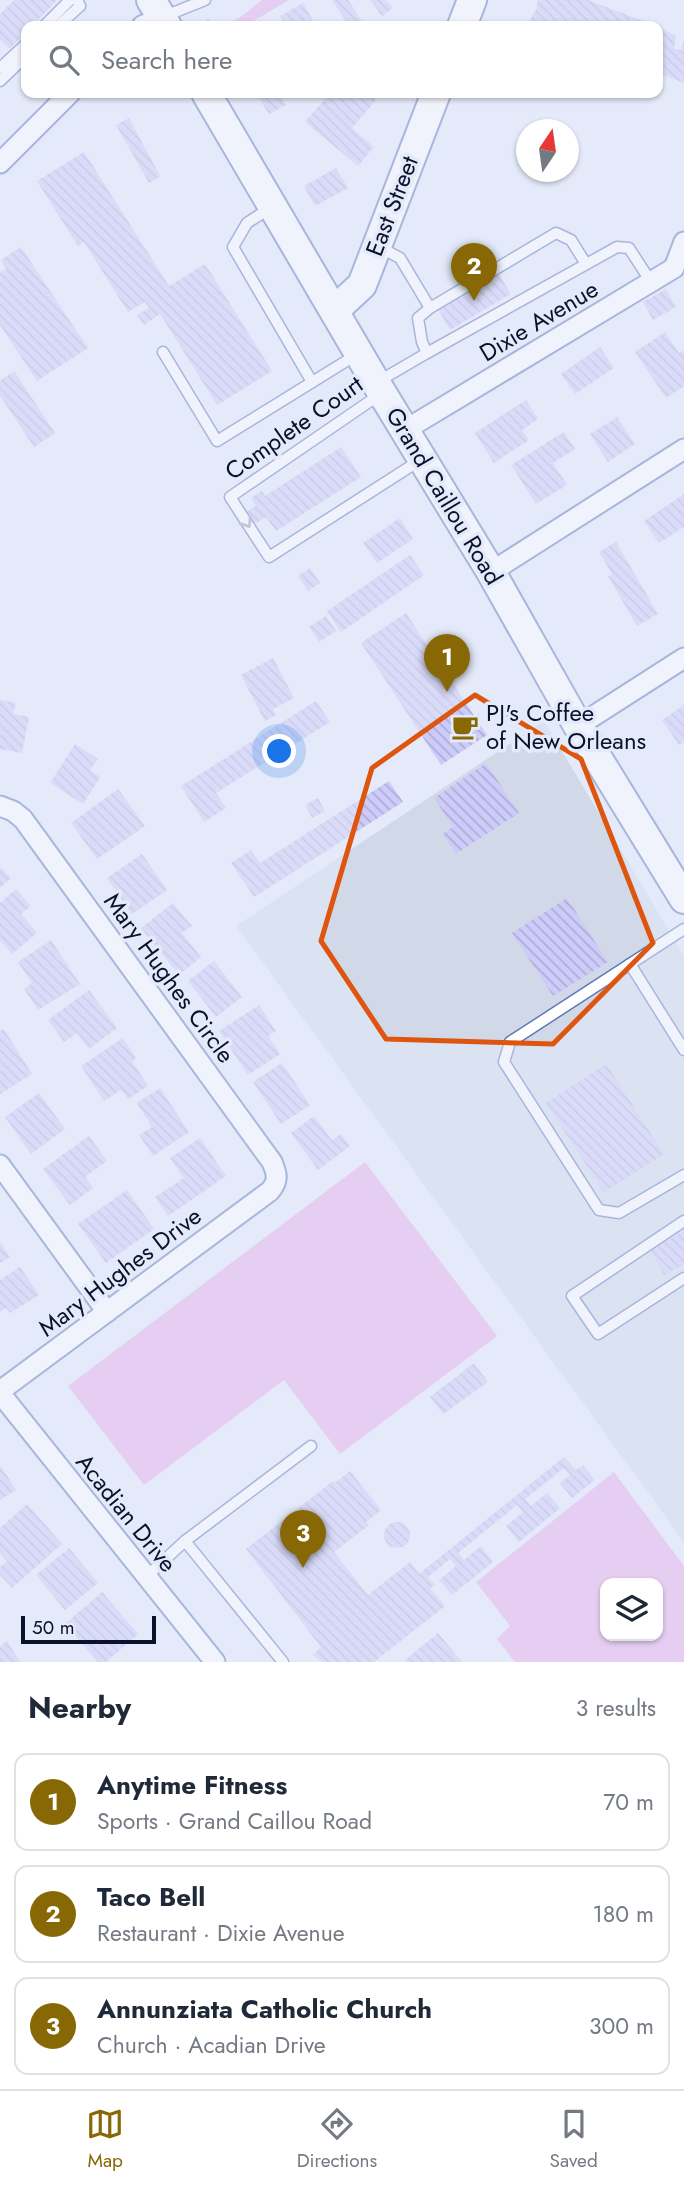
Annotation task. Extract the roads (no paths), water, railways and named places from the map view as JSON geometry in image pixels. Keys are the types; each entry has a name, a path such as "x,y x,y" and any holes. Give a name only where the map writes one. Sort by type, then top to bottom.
{"main road":[{"path":"464,21 472,0"},
{"name":"Grand Caillou Road","path":"209,98 379,388 491,572 578,726 684,900"},
{"name":"East Street","path":"335,310 362,285 434,98"}],"street":[{"path":"4,151 64,98"},
{"name":"Dixie Avenue","path":"405,430 679,265 684,242"},
{"path":"491,572 684,449"},
{"path":"578,726 684,658"},
{"name":"Mary Hughes Circle","path":"0,806 23,819 272,1162 277,1175 276,1184 270,1191"},
{"path":"0,1165 107,1312"},
{"name":"Mary Hughes Drive","path":"0,1392 270,1191"},
{"name":"Acadian Drive","path":"0,1392 215,1662"}],"lane":[{"path":"49,21 70,0"},
{"path":"64,21 80,6 76,0"},
{"path":"155,17 205,0"},
{"path":"0,68 21,49"},
{"path":"0,81 21,61"},
{"path":"273,206 247,223 233,247 312,382"},
{"path":"427,353 422,342 418,318 430,308 556,233 571,240 586,264"},
{"path":"377,246 400,258 430,308"},
{"path":"379,388 427,353 617,247 629,248 651,282"},
{"path":"163,352 217,441 359,353"},
{"name":"Complete Court","path":"379,388 230,497 269,557 422,459"},
{"path":"684,929 510,1042 504,1062 600,1210 619,1213 684,1175"},
{"path":"630,964 684,1049"},
{"path":"684,1221 572,1296 598,1334 684,1278"},
{"path":"146,1577 185,1541 311,1446"},
{"path":"185,1541 283,1662"}],"place":[{"name":"Taco Bell","path":"474,301"},
{"name":"Anytime Fitness","path":"447,692"},
{"name":"PJ's Coffee of New Orleans","path":"465,727"},
{"name":"Annunziata Catholic Church","path":"303,1568"}]}
